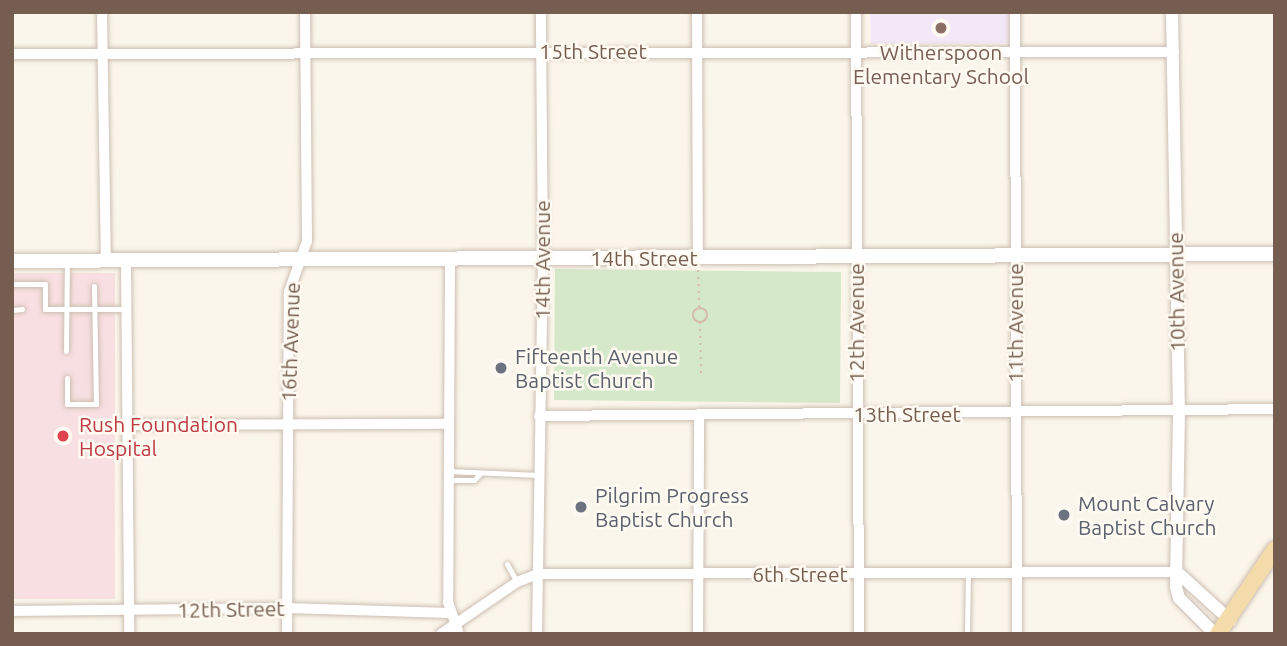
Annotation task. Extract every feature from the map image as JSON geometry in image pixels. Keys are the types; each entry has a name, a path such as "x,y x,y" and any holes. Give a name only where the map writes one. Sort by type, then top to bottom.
{"main road":[{"name":"14th Street","path":"12,261 1275,254"},
{"path":"1217,634 1230,620 1275,549"}],"street":[{"path":"102,12 107,261"},
{"name":"16th Avenue","path":"287,634 289,292 307,241 305,12"},
{"name":"14th Avenue","path":"537,634 543,258 541,12"},
{"path":"697,12 698,259"},
{"name":"12th Avenue","path":"856,12 859,634"},
{"name":"11th Avenue","path":"1015,12 1017,634"},
{"name":"10th Avenue","path":"1172,12 1179,412 1177,572 1179,598 1217,634"},
{"name":"15th Street","path":"12,54 1174,52"},
{"path":"450,259 450,613 456,629"},
{"path":"126,260 129,634"},
{"name":"13th Street","path":"539,416 1275,409"},
{"path":"698,634 699,414"},
{"path":"128,425 449,424"},
{"path":"1177,572 1230,620"},
{"name":"6th Street","path":"441,634 456,629 517,582 538,574 1177,572"},
{"name":"12th Street","path":"12,611 287,608 450,613"}],"lane":[{"path":"66,351 67,261"},
{"path":"12,284 45,284 42,309 127,309"},
{"path":"66,377 66,404 96,404 94,286"},
{"path":"12,310 22,309"},
{"path":"448,475 474,480 480,474 539,475"},
{"path":"507,564 517,582"},
{"path":"967,634 968,572"}],"path":[{"path":"698,259 699,308 693,314 700,322 701,373"},
{"path":"699,308 708,314 700,322"}],"shaded area":[{"name":"Witherspoon Elementary School","path":"870,12 1011,12 1011,43 871,44"},
{"name":"Rush Foundation Hospital","path":"12,273 115,273 115,599 12,599"}],"green space":[{"path":"555,269 841,272 840,403 554,400"}],"place":[{"name":"Witherspoon Elementary School","path":"941,28"},
{"name":"Fifteenth Avenue Baptist Church","path":"501,368"},
{"name":"Rush Foundation Hospital","path":"63,436"},
{"name":"Pilgrim Progress Baptist Church","path":"581,507"},
{"name":"Mount Calvary Baptist Church","path":"1064,515"}]}
